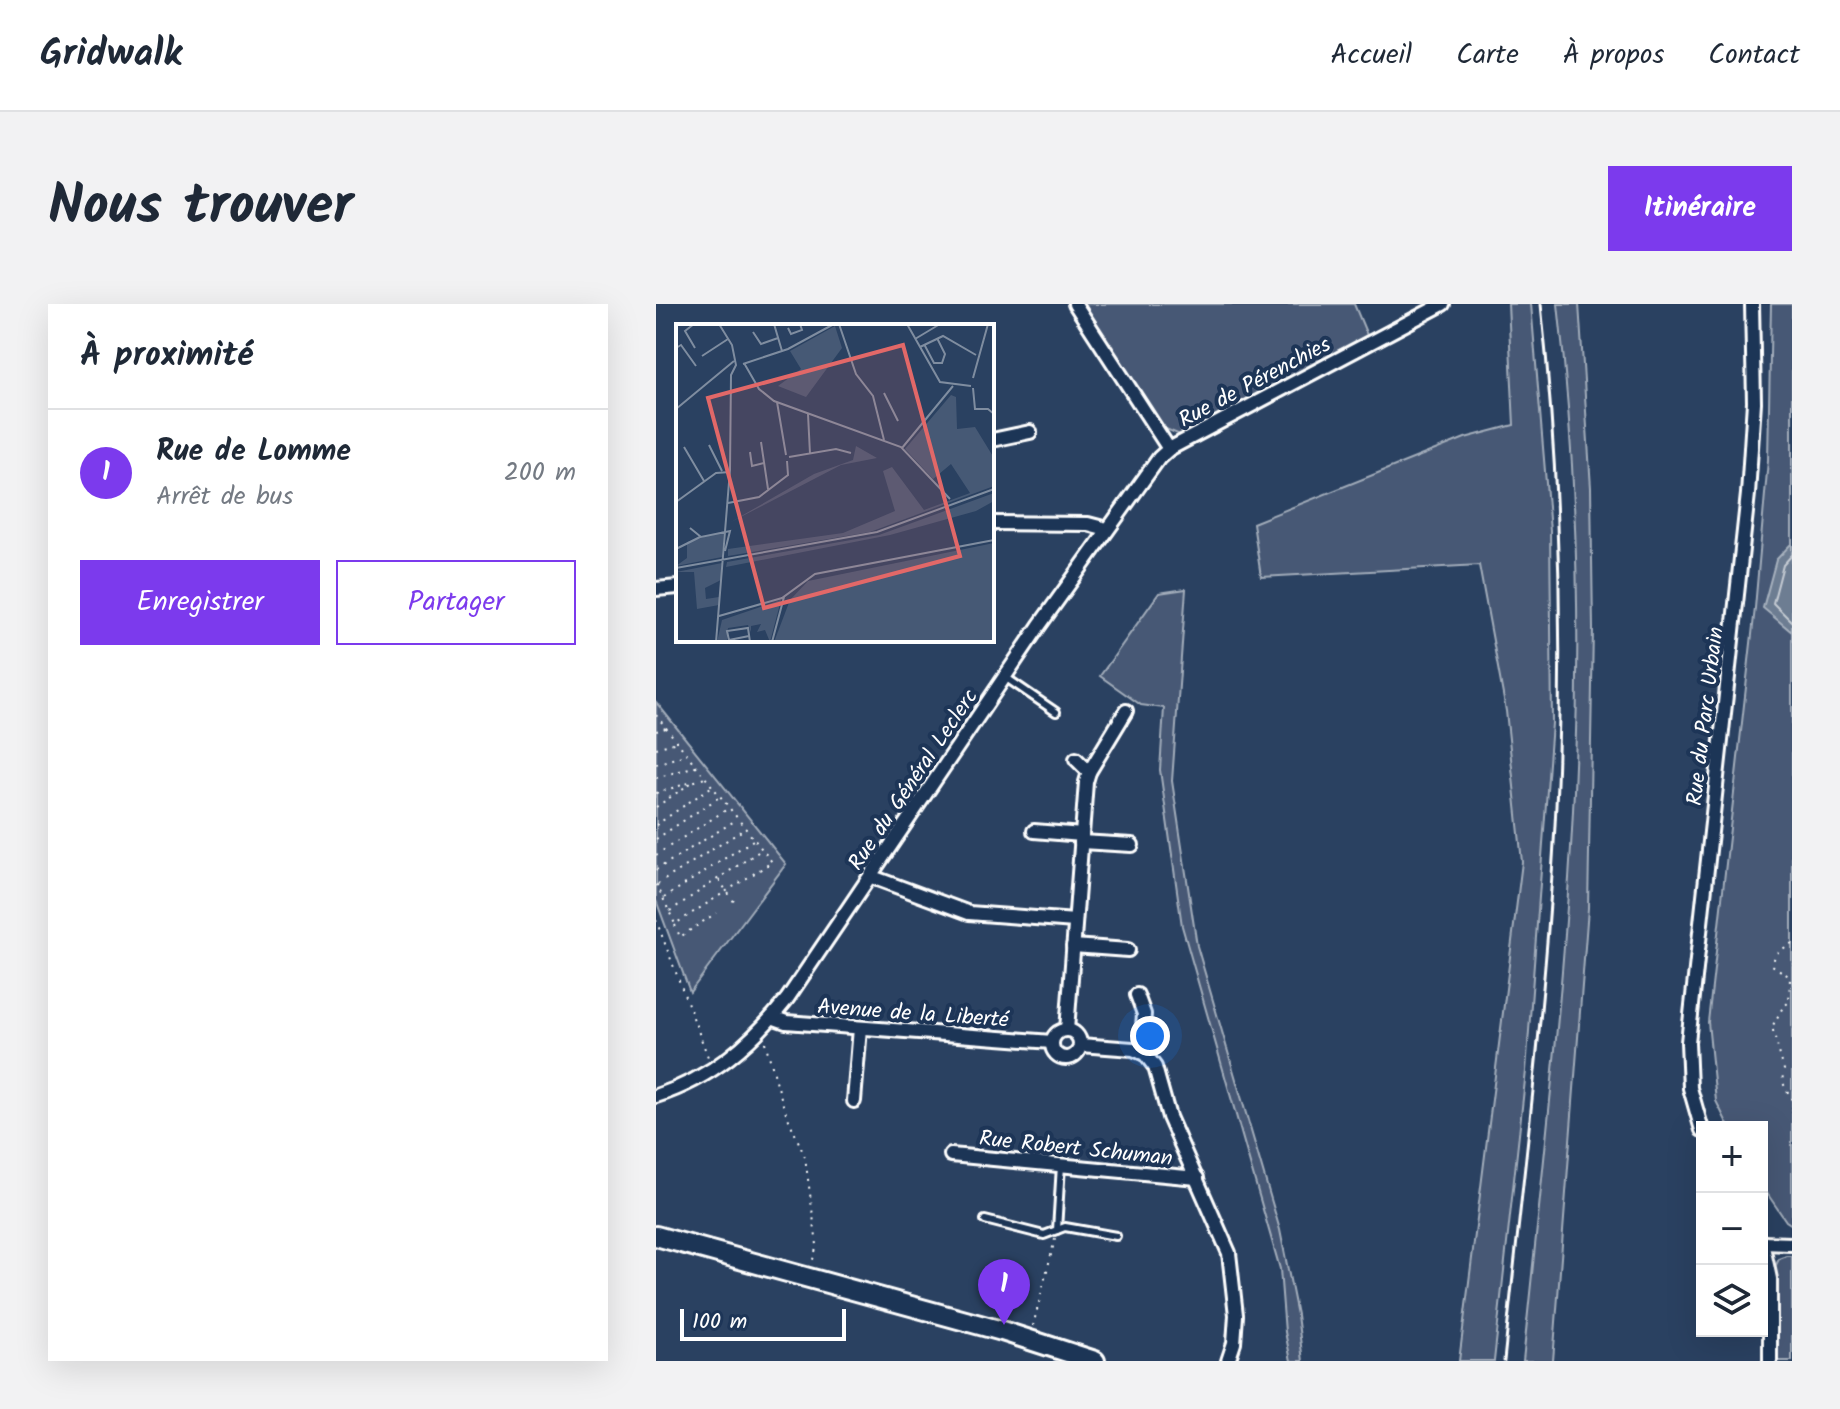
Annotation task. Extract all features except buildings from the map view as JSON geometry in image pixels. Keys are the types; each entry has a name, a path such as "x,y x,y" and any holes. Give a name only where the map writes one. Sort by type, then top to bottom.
{"main road":[{"path":"656,1236 1029,1339 1056,1355 1095,1361"}],"street":[{"path":"1075,304 1169,449"},
{"name":"Rue de Pérenchies","path":"1169,449 1443,304"},
{"name":"Rue du Parc Urbain","path":"1699,1121 1690,1088 1688,1042 1748,494 1753,414 1752,304"},
{"path":"994,440 1030,432"},
{"name":"Rue du Général Leclerc","path":"656,1096 690,1084 713,1070 761,1031 795,989 1107,529 1169,449"},
{"path":"994,523 1088,524 1107,529"},
{"path":"656,589 676,587"},
{"path":"1067,1030 1086,782 1126,711"},
{"path":"1076,759 1089,772"},
{"path":"1034,831 1132,845"},
{"path":"872,877 969,913 1075,921"},
{"path":"1073,946 1128,950"},
{"path":"1137,995 1144,1014 1141,1052 1155,1067 1169,1117 1229,1253 1236,1315 1234,1343 1228,1361"},
{"name":"Avenue de la Liberté","path":"772,1017 786,1022 1052,1042 1056,1054 1067,1058 1077,1052 1080,1045 1141,1052"},
{"path":"854,1101 860,1028"},
{"path":"1052,1042 1057,1033 1067,1030 1075,1033 1080,1045"},
{"name":"Rue Robert Schuman","path":"951,1155 1197,1178"},
{"path":"1768,1242 1792,1244"},
{"path":"1767,1265 1770,1279 1770,1361"}],"lane":[{"path":"1005,677 1056,712"},
{"path":"1057,1230 1061,1165"},
{"path":"985,1220 1044,1235 1065,1227 1116,1236"}],"path":[{"path":"656,716 772,862 675,924"},
{"path":"656,731 666,728"},
{"path":"656,748 677,742"},
{"path":"656,764 687,754"},
{"path":"656,778 696,766"},
{"path":"656,793 706,778"},
{"path":"656,807 695,781"},
{"path":"656,825 713,786"},
{"path":"656,839 721,796"},
{"path":"656,855 729,807"},
{"path":"656,870 738,818"},
{"path":"716,913 680,937 656,884 746,828"},
{"path":"663,899 755,839"},
{"path":"669,911 763,849"},
{"path":"718,879 737,906"},
{"path":"656,920 713,1070"},
{"path":"1792,943 1776,953 1772,965 1790,977 1789,1002 1772,1027 1784,1070 1782,1081 1792,1100"},
{"path":"761,1031 784,1108 805,1157 817,1245 808,1276"},
{"path":"1029,1339 1057,1230"}],"shaded area":[{"path":"1082,304 1354,304 1367,335 1180,435 1161,427"},
{"path":"1508,304 1531,304 1550,531 1552,723 1526,1071 1494,1361 1459,1361 1522,862 1506,711 1479,565 1261,577 1253,523 1465,438 1514,425"},
{"path":"1558,304 1579,304 1591,488 1593,629 1588,908 1553,1361 1523,1361 1563,963 1575,764 1577,633 1574,501"},
{"path":"1771,304 1792,304 1792,1225 1768,1195 1768,1121 1726,1121 1716,1101 1708,1022 1755,608 1768,460"},
{"path":"1186,589 1172,781 1197,946 1280,1230 1303,1361 1291,1361 1285,1332 1280,1269 1182,926 1160,770 1164,708 1141,705 1100,676 1159,593"},
{"path":"656,702 786,864 690,992 656,900"},
{"path":"1792,1256 1792,1361 1777,1361 1776,1265 1779,1259"}],"water":[{"path":"1790,545 1792,632 1763,608 1776,560"}],"railway":[{"path":"1504,1361 1534,1084 1556,806 1560,618 1556,492 1541,304"}],"place":[{"name":"Rue de Lomme","path":"1004,1325"}]}
